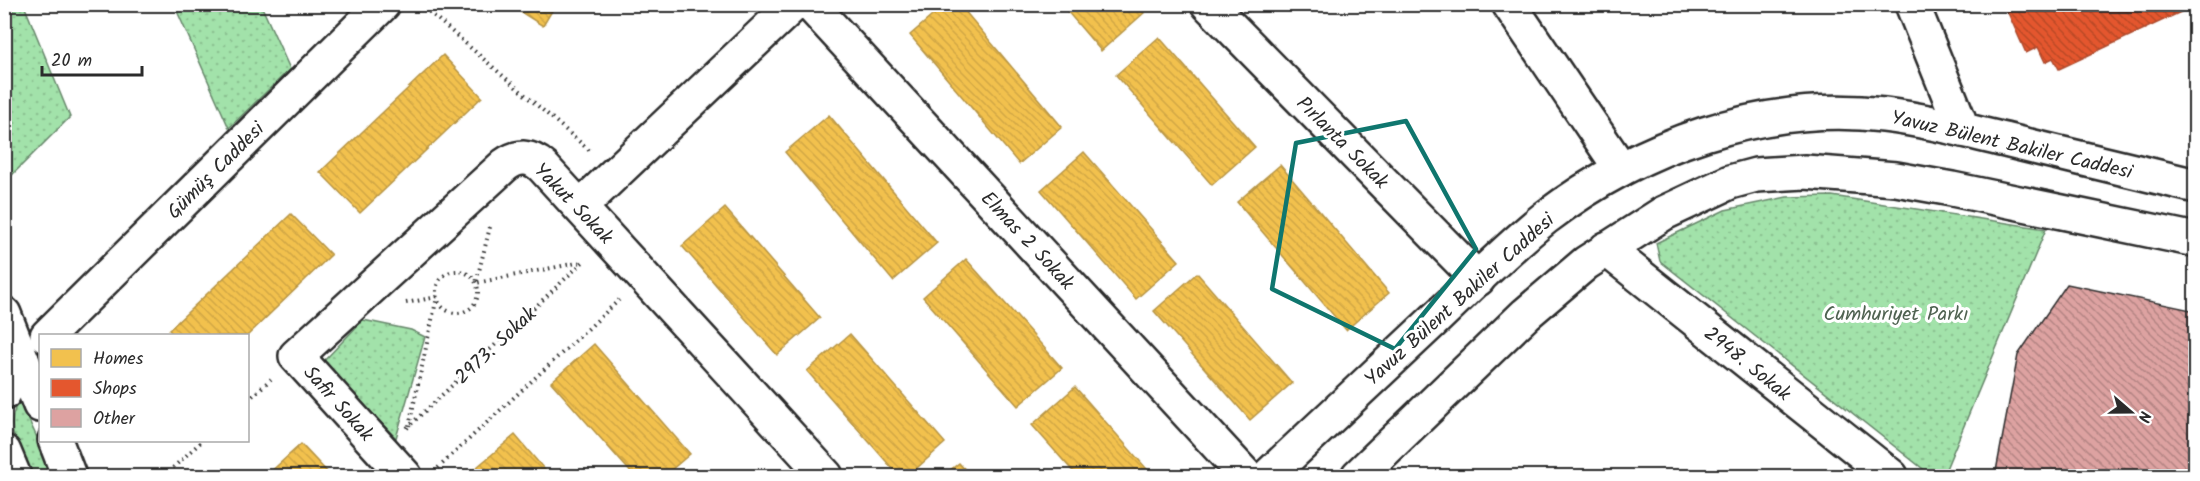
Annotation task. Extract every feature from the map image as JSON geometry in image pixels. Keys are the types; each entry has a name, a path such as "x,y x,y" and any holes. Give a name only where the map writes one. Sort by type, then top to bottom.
{"street":[{"name":"Gümüş Caddesi","path":"49,334 383,4"},
{"path":"580,207 794,4"},
{"name":"Elmas 2 Sokak","path":"810,4 1246,477"},
{"name":"Pırlanta Sokak","path":"1208,4 1478,279"},
{"path":"1509,4 1621,170"},
{"path":"1912,4 1964,130"},
{"name":"Yavuz Bülent Bakiler Caddesi","path":"1268,477 1523,236 1594,184 1662,150 1701,134 1766,118 1798,113 1882,114 1964,130 2196,186"},
{"name":"Yakut Sokak","path":"296,356 496,173 515,158 527,158 540,164 826,477"},
{"path":"1358,477 1526,314 1566,279 1606,249 1664,213 1730,182 1756,175 1806,172 1896,179 2196,240"},
{"name":"2948. Sokak","path":"1606,249 1891,477"},
{"path":"4,314 31,351 39,399"},
{"path":"4,393 31,351"},
{"name":"Safir Sokak","path":"296,356 405,477"},
{"path":"55,442 69,477"},
{"path":"4,452 14,477"}],"path":[{"path":"420,4 616,173"},
{"name":"2973. Sokak","path":"382,451 608,238"},
{"path":"476,283 583,262"},
{"path":"409,427 437,297 437,284 447,273 453,271 466,273 476,283 478,290 475,303 464,311 451,312 437,297"},
{"path":"437,468 644,277"},
{"path":"164,477 202,442"}],"highlighted area":[{"path":"1406,121 1476,249 1395,349 1272,289 1296,143"}],"green space":[{"path":"15,5 24,5 70,117 5,182 5,24"},
{"path":"183,5 261,5 290,69 229,128 177,11"},
{"name":"Cumhuriyet Parkı","path":"1832,196 2046,229 1943,476 1932,476 1660,261 1656,243 1725,210 1787,197"},
{"path":"363,320 411,330 425,337 396,438 322,363"},
{"path":"19,399 55,476 30,476 14,438 12,419"}],"building: Homes":[{"path":"508,4 556,4 543,26"},
{"path":"946,4 959,4 1062,127 1019,164 910,35"},
{"path":"1061,4 1137,4 1144,13 1101,51"},
{"path":"1159,37 1255,147 1212,185 1116,75"},
{"path":"443,55 482,97 360,213 320,172"},
{"path":"829,115 937,243 893,281 785,152"},
{"path":"1084,152 1179,261 1136,299 1041,190"},
{"path":"1280,165 1389,293 1346,330 1237,202"},
{"path":"725,208 820,318 777,355 682,246"},
{"path":"291,214 331,255 249,334 173,334 169,330"},
{"path":"966,259 1062,368 1018,406 923,297"},
{"path":"1197,273 1292,383 1250,420 1154,311"},
{"path":"850,334 945,443 908,476 899,476 807,371"},
{"path":"594,344 690,454 664,476 634,476 551,382"},
{"path":"1075,387 1153,476 1077,476 1032,425"},
{"path":"515,435 550,476 475,476 471,472"},
{"path":"301,444 331,476 266,476"},
{"path":"959,463 971,476 943,476"}],"building: Shops":[{"path":"2004,4 2177,4 2181,12 2059,69 2053,58 2045,62 2038,47 2026,53"}],"building: Other":[{"path":"2067,284 2196,311 2196,476 2025,476 2026,474 1996,471 2018,355"}]}
